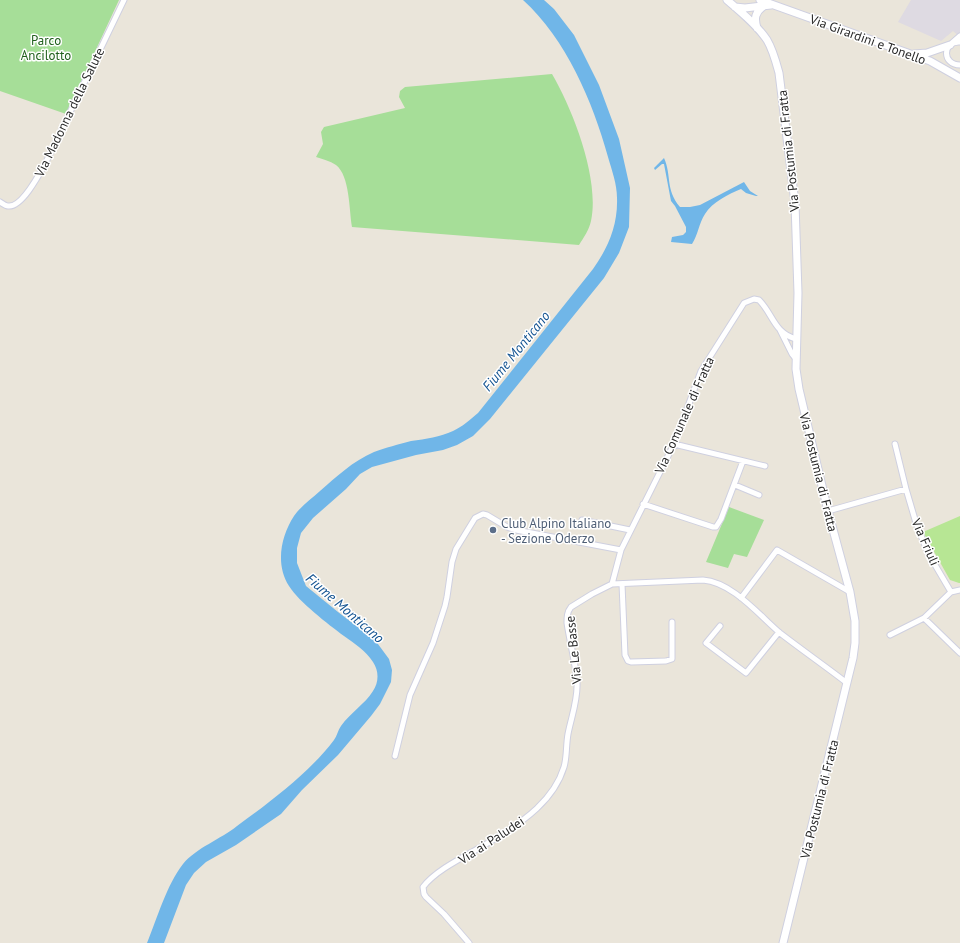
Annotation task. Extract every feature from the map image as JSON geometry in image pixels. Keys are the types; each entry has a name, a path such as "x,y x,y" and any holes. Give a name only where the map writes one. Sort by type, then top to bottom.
{"main road":[{"name":"Via Postumia di Fratta","path":"727,0 736,4 767,40 774,54 779,73 795,203 798,293 796,359 799,389 828,511 850,592 855,621 855,643 847,683 783,943"},
{"name":"Via Girardini e Tonello","path":"736,4 762,3 774,5 909,54 942,67 960,78"},
{"path":"758,28 755,20 756,14 762,3"},
{"path":"909,54 927,53 950,44"}],"street":[{"name":"Via Madonna della Salute","path":"0,202 7,206 13,206 19,202 33,184 46,162 124,0"},
{"path":"960,36 950,44 946,51 947,58 951,63 960,65"},
{"path":"950,44 960,42"},
{"name":"Via Comunale di Fratta","path":"620,550 674,444 701,371 744,303 748,300 759,300 779,329 791,338 796,339"},
{"path":"779,329 796,359"},
{"path":"674,444 765,466"},
{"name":"Via Friuli","path":"895,444 916,523 928,553 951,592"},
{"path":"643,504 716,527 721,519 735,485 743,460"},
{"path":"735,485 759,494"},
{"path":"828,511 906,489"},
{"path":"395,756 410,695 433,643 445,606 454,554 475,518 483,514 507,527 516,530 620,550 612,584"},
{"path":"582,520 630,530"},
{"path":"741,598 777,550 850,592"},
{"name":"Via Le Basse","path":"572,717 577,684 567,624 568,610 592,594 612,584 708,580 715,582 741,598 779,632 847,683"},
{"path":"622,584 626,658 628,661 666,661 672,659 672,622"},
{"path":"890,635 924,618 951,592 960,590"},
{"path":"924,618 960,653"},
{"path":"720,626 706,643 746,674 779,632"},
{"name":"Via ai Paludei","path":"469,943 444,914 426,897 424,894 424,887 433,877 497,838 536,810 546,800 562,772 572,717"}],"shaded area":[{"path":"911,0 960,0 960,37 953,31 941,41 898,22"}],"green space":[{"name":"Parco Ancilotto","path":"0,0 119,0 66,114 0,91"},
{"path":"552,74 576,125 583,145 592,185 593,204 591,221 588,230 579,245 352,227 348,194 341,170 336,165 316,157 323,144 321,132 324,127 405,108 399,97 400,91 405,87"},
{"path":"729,507 764,520 747,557 734,554 728,568 706,562"},
{"path":"960,516 959,583 950,580 923,532"}],"water":[{"path":"523,0 544,0 554,9 574,35 599,85 619,139 630,188 629,227 619,253 604,278 490,419 473,436 457,445 443,450 416,455 372,467 360,474 346,489 313,518 301,533 297,548 297,563 306,586 375,640 389,659 392,670 391,682 380,704 371,716 338,755 302,790 281,814 236,845 206,862 194,873 186,885 164,943 147,943 167,891 177,872 188,858 231,831 263,807 301,775 324,752 335,738 341,726 370,696 375,688 378,676 375,665 367,654 307,606 289,586 282,569 281,550 289,524 294,516 303,506 339,475 366,456 374,452 411,441 433,438 448,433 466,423 478,413 593,269 611,236 616,218 616,188 613,172 602,136 586,93 565,52 552,33"},
{"path":"664,158 668,171 670,188 680,207 700,205 744,182 750,191 758,196 746,193 741,189 726,196 716,202 708,210 692,244 671,242 672,237 683,235 686,232 686,227 671,201 664,164 655,170 654,168"}],"place":[{"name":"Club Alpino Italiano - Sezione Oderzo","path":"493,530"}],"water label":[{"name":"Fiume Monticano","path":"516,351"},
{"name":"Fiume Monticano","path":"345,608"}]}
